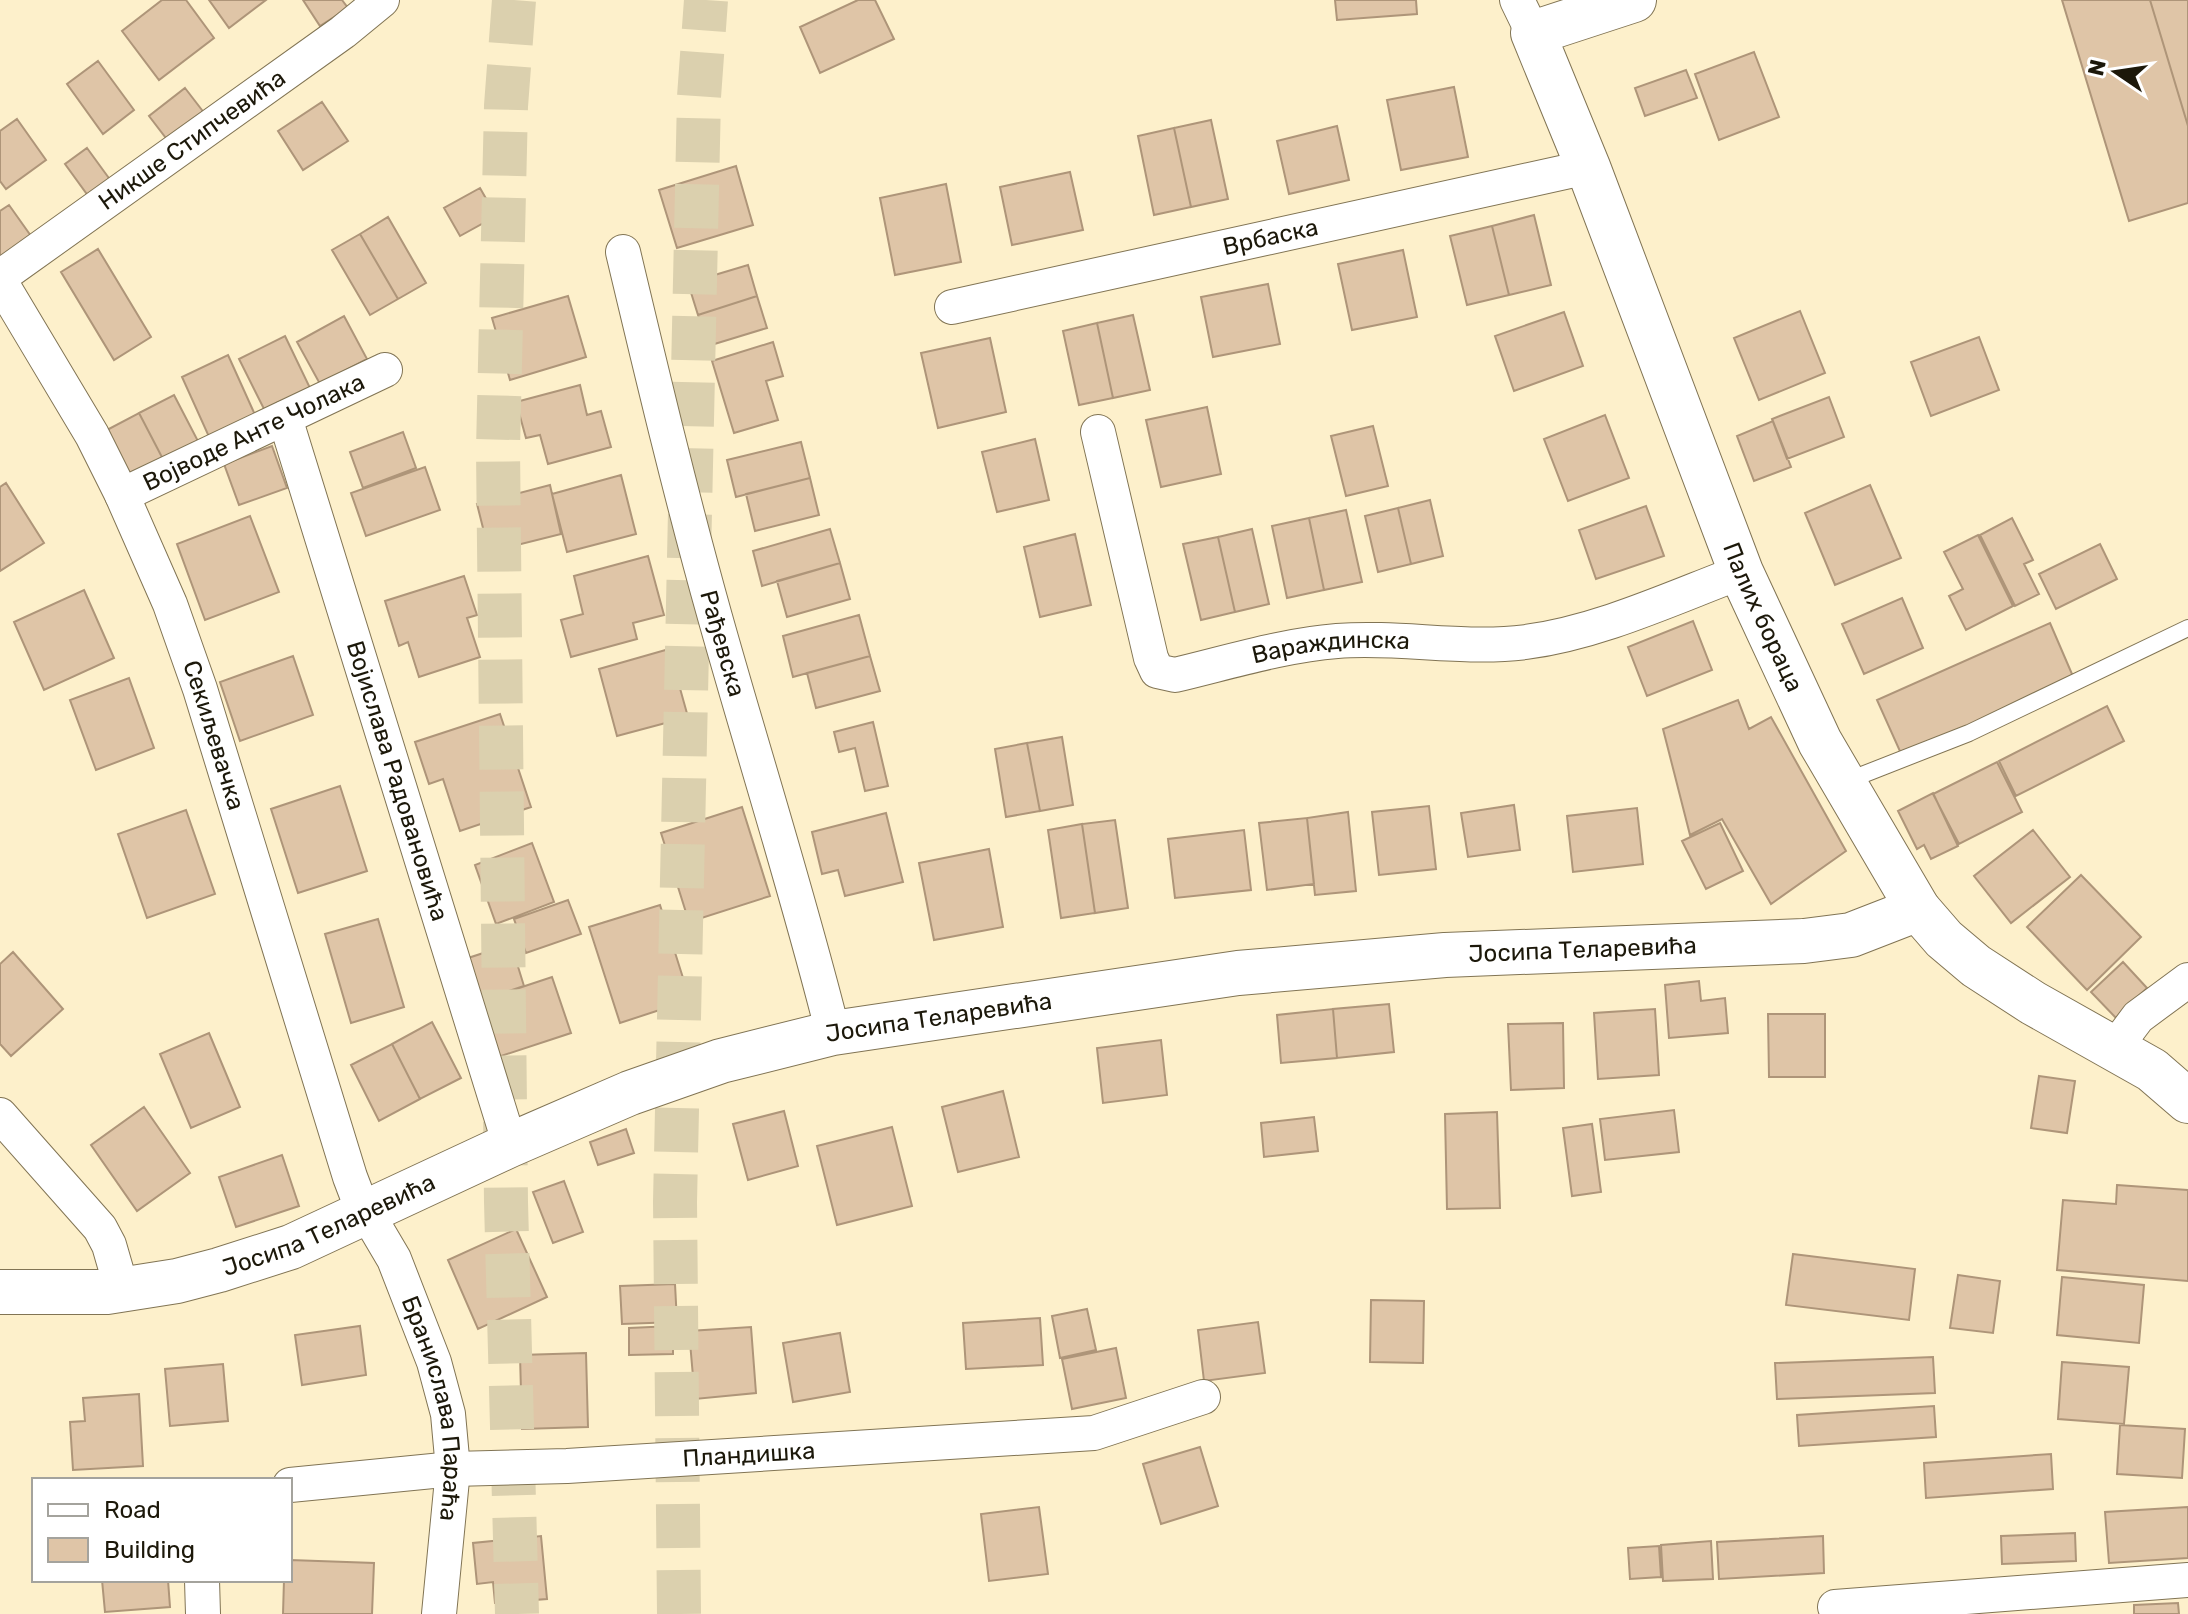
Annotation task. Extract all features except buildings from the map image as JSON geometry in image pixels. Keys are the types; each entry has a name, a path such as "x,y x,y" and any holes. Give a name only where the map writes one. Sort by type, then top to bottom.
{"street":[{"name":"Никше Стипчевића","path":"0,279 343,32 382,0"},
{"path":"1525,17 1634,0"},
{"name":"Палих бораца","path":"1525,17 1588,167 1741,572 1820,742 1918,909 1944,939 1976,966 2033,1003 2152,1070 2188,1101"},
{"name":"Врбаска","path":"952,307 1588,167"},
{"name":"Рађевска","path":"623,252 670,448 715,616 811,946 833,1033"},
{"name":"Секиљевачка","path":"0,279 92,435 170,604 200,689 350,1177 367,1213"},
{"name":"Војводе Анте Чолака","path":"122,495 385,370"},
{"name":"Војислава Радовановића","path":"285,418 510,1145"},
{"name":"Вараждинска","path":"1098,432 1151,658 1157,671 1175,675 1334,641 1456,645 1526,642 1614,620 1741,572"},
{"name":"Јосипа Теларевића","path":"0,1292 53,1294 122,1290 219,1270 291,1247 630,1093 721,1061 833,1033 1238,973 1445,955 1804,941 1851,935 1918,909"},
{"path":"2114,1049 2138,1017 2188,980"},
{"path":"0,1115 100,1228 109,1245 122,1290"},
{"name":"Бранислава Параћа","path":"367,1213 394,1259 434,1362 448,1414 453,1469 439,1614"},
{"name":"Пландишка","path":"292,1485 453,1469 599,1464 1094,1433 1203,1397"},
{"path":"1835,1607 2188,1580"},
{"path":"202,1582 203,1614"}],"lane":[{"path":"1842,782 1969,733 2188,628"}],"tunnel":[{"path":"514,0 506,106 498,450 506,1202 517,1614"},
{"path":"679,1614 675,1202 699,97 706,0"}]}
